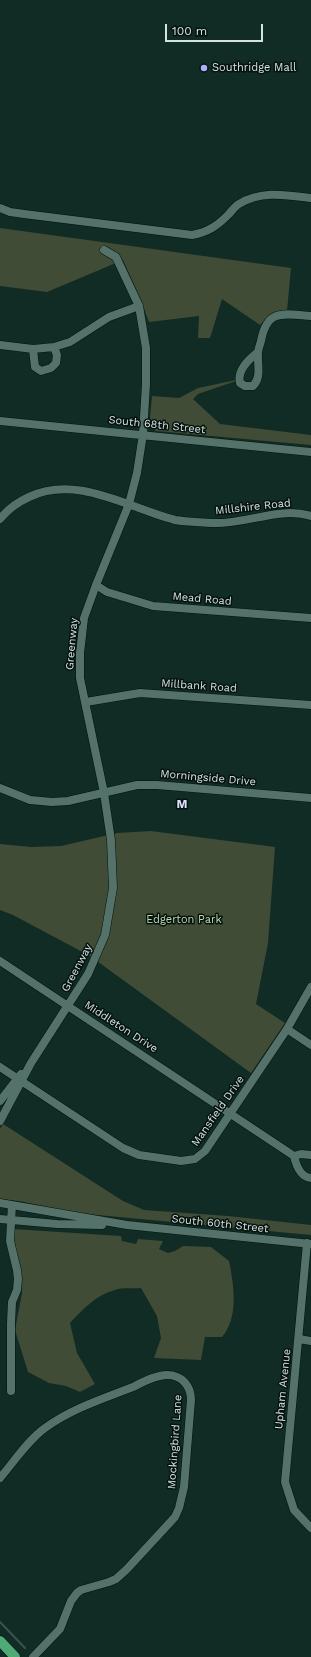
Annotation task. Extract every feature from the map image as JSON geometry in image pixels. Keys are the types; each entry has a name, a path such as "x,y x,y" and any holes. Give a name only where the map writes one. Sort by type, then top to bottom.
{"main road":[{"path":"0,1641 15,1657"}],"street":[{"path":"0,208 10,212 24,214 192,235 205,233 219,225 238,204 257,197 274,194 311,198"},
{"name":"Greenway","path":"0,1101 20,1079 69,1006 88,974 105,935 112,888 111,840 104,793 80,678 80,654 84,618 129,504 137,473 143,434 146,384 146,348 139,306 116,257 104,250"},
{"path":"0,345 33,349 54,347 70,342 109,317 139,306"},
{"path":"258,353 263,329 268,321 274,317 286,314 311,316"},
{"path":"33,349 35,367 41,371 51,368 56,363 57,356 54,347"},
{"name":"South 68th Street","path":"0,421 143,434 311,452"},
{"name":"Millshire Road","path":"0,519 20,501 40,492 61,488 88,492 176,520 213,523 231,522 285,512 311,516"},
{"name":"Mead Road","path":"96,585 107,592 153,606 311,618"},
{"name":"Millbank Road","path":"86,702 140,693 311,705"},
{"name":"Morningside Drive","path":"0,788 30,800 52,802 68,801 137,785 157,785 311,798"},
{"name":"Middleton Drive","path":"0,961 231,1112 294,1156"},
{"name":"Mansfield Drive","path":"0,1067 122,1148 139,1155 182,1161 195,1159 205,1151 287,1029 311,988"},
{"path":"287,1029 311,1045"},
{"name":"Greenway","path":"0,1121 20,1079"},
{"path":"311,1155 301,1154 294,1156 300,1171 305,1176 311,1178"},
{"name":"South 60th Street","path":"0,1203 127,1226"},
{"path":"11,1391 12,1302 18,1279 10,1241 12,1205"},
{"name":"South 60th Street","path":"0,1219 57,1224 127,1226 309,1243"},
{"name":"Upham Avenue","path":"309,1243 285,1482 294,1510 311,1528"},
{"path":"300,1339 311,1341"},
{"name":"Mockingbird Lane","path":"0,1478 44,1429 70,1412 104,1397 163,1375 176,1376 189,1387 192,1400 184,1487 179,1508 175,1517 116,1579 81,1590 77,1593 71,1602 60,1630 33,1657"}],"green space":[{"path":"0,228 291,268 287,311 272,314 260,325 222,299 210,338 198,338 199,316 149,322 123,260 47,292 0,286"},
{"path":"236,380 198,394 193,399 220,424 311,435 311,445 156,431 151,427 150,418 152,396 179,398 198,388"},
{"name":"Edgerton Park","path":"151,831 275,847 268,943 256,1004 285,1023 251,1073 90,956 13,915 0,910 0,844 32,847 61,846 117,833"},
{"path":"3,1124 123,1201 144,1210 228,1216 311,1225 311,1235 76,1213 19,1201 0,1199 0,1129"},
{"path":"13,1229 121,1236 122,1241 136,1244 138,1239 163,1241 159,1249 168,1253 183,1246 211,1247 229,1261 234,1301 231,1320 222,1337 205,1337 201,1360 154,1358 161,1338 157,1316 141,1288 121,1289 108,1292 96,1299 70,1323 77,1353 95,1384 80,1392 66,1386 49,1383 28,1372 15,1330 22,1293 21,1268 13,1245"}],"waterway":[{"path":"0,1622 25,1648"}],"place":[{"name":"Southridge Mall","path":"204,68"}],"district":[{"name":"M","path":"182,804"}]}
